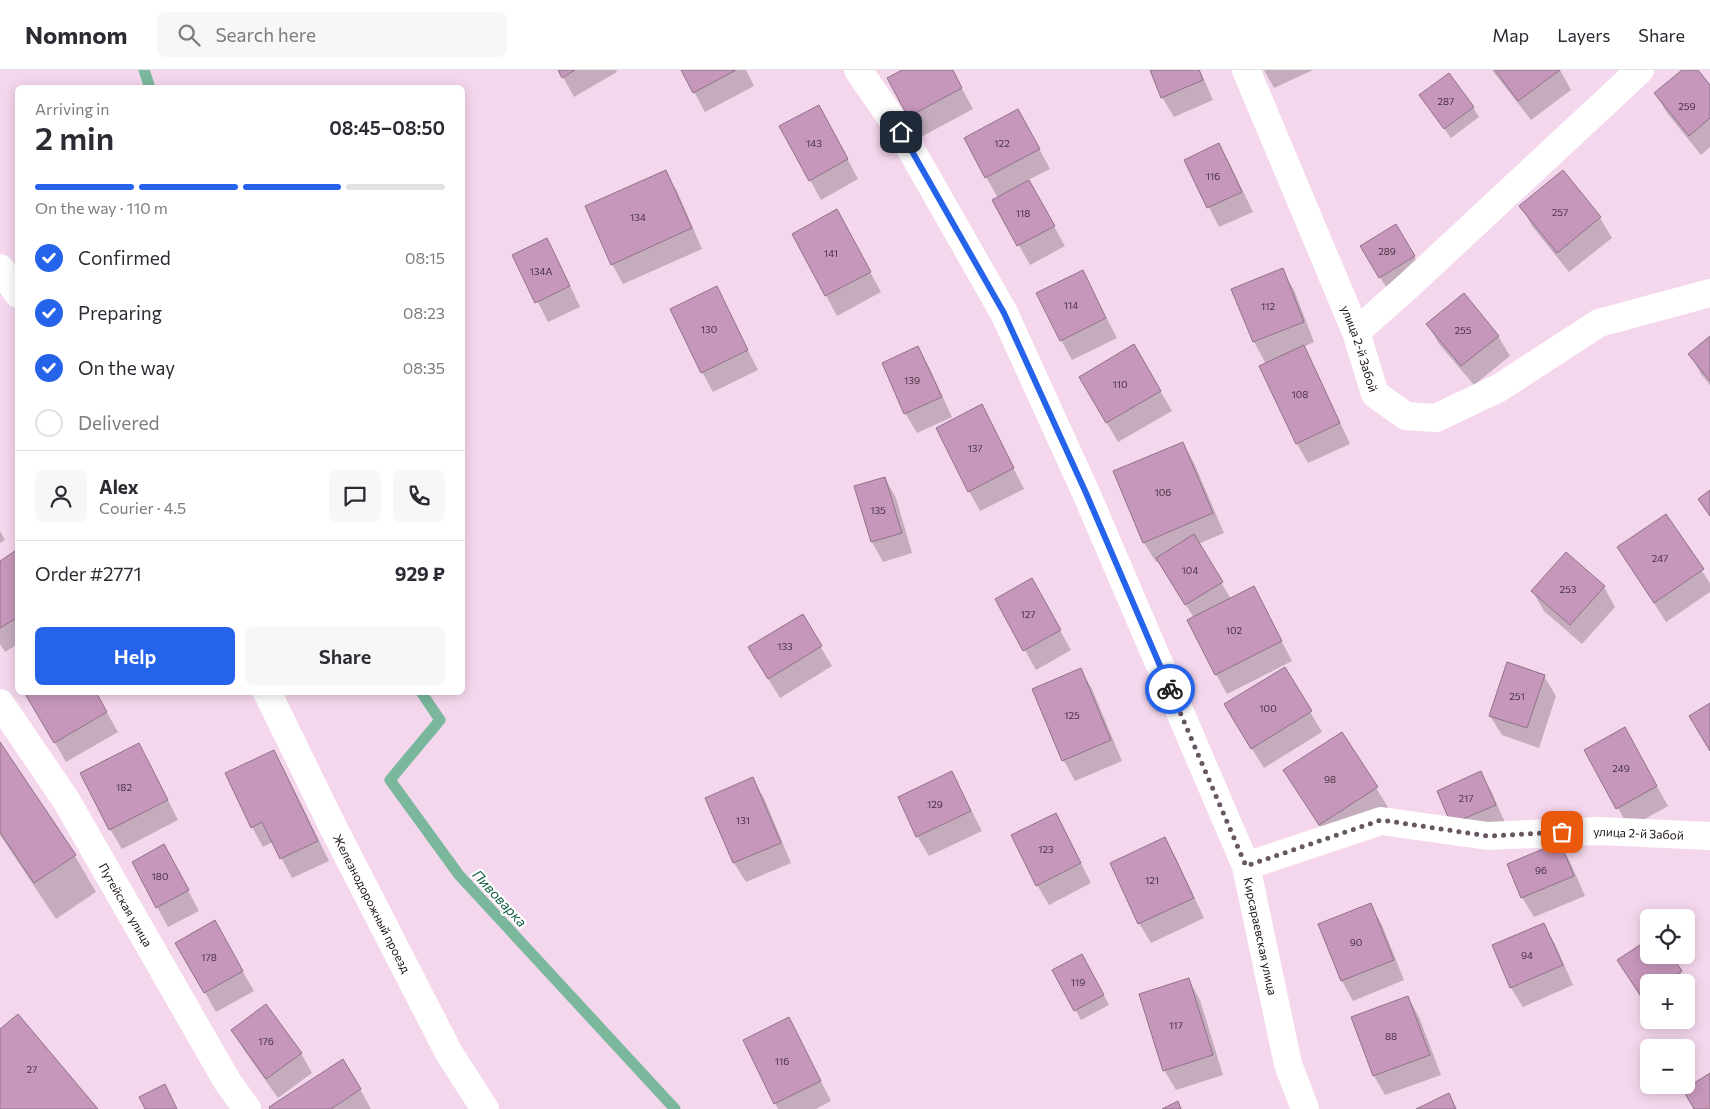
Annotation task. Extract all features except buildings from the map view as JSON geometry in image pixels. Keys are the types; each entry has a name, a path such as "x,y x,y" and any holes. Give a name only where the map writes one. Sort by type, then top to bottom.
{"street":[{"name":"Кирсараевская улица","path":"858,70 901,132 1004,313 1086,493 1246,866 1288,1064 1305,1109"},
{"name":"улица 2-й Забой","path":"1246,70 1356,332 1375,394 1406,416 1436,418 1499,388 1599,322 1710,293"},
{"path":"1356,332 1416,280 1640,70"},
{"path":"0,268 15,290"},
{"name":"Железнодорожный проезд","path":"268,695 333,827 449,1053 485,1109"},
{"name":"Путейская улица","path":"0,703 66,800 227,1081 247,1109"},
{"name":"улица 2-й Забой","path":"1246,866 1381,820 1488,836 1599,831 1710,836"}],"waterway":[{"name":"Пивоварка","path":"144,70 149,85"},
{"name":"Пивоварка","path":"423,695 440,720 390,780 459,875 675,1109"}],"way so far":[{"path":"1170,689 1246,866 1381,820 1488,836 1562,832"}],"route":[{"path":"901,132 1004,313 1086,493 1170,689"}]}
